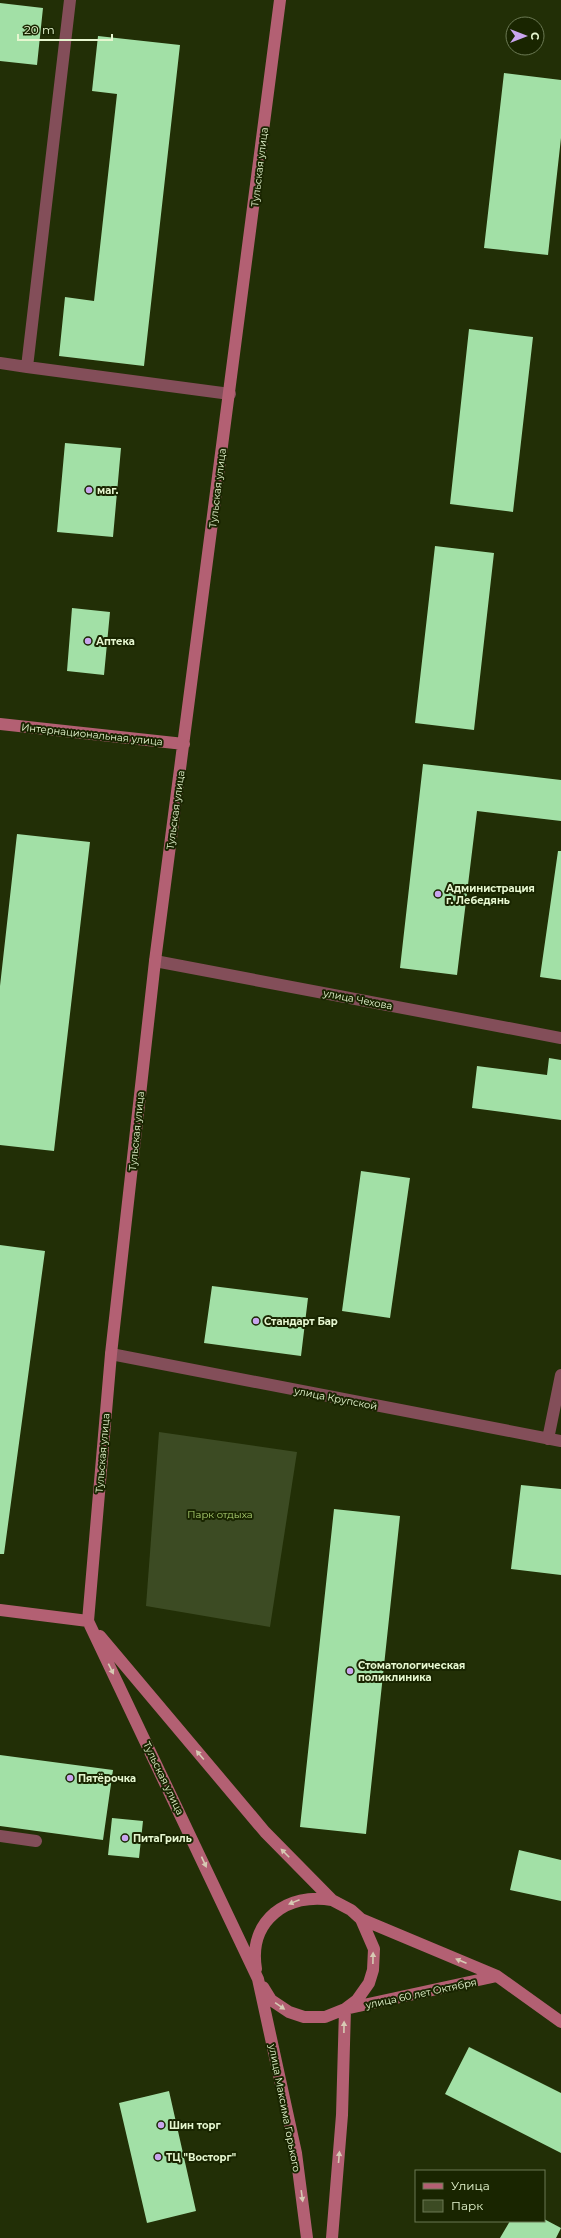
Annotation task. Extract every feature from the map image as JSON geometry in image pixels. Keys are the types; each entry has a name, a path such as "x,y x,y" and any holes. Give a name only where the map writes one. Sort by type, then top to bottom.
{"main road":[{"name":"Тульская улица","path":"258,1979 88,1621 110,1354 155,961 230,394 280,0"},
{"name":"Интернациональная улица","path":"0,724 184,744"},
{"path":"0,1610 88,1621 265,1832 332,1900 350,1910 360,1919 374,1949 373,1970 369,1983 357,2000 345,2009 325,2017 304,2017 289,2012 271,2000 258,1979 255,1959 258,1937 268,1919 279,1909 298,1900 318,1898 332,1900"},
{"name":"улица 60 лет Октября","path":"360,1919 497,1976 561,2022"},
{"name":"улица 60 лет Октября","path":"345,2009 497,1976"},
{"name":"улица Максима Горького","path":"258,1979 296,2153 307,2238"},
{"path":"332,2238 342,2115 345,2009"}],"street":[{"path":"27,367 70,0"},
{"path":"0,363 230,394"},
{"name":"улица Чехова","path":"155,961 561,1038"},
{"name":"улица Крупской","path":"110,1354 561,1441"},
{"path":"548,1439 561,1375"},
{"path":"0,1836 36,1841"}],"green space":[{"name":"Парк отдыха","path":"159,1432 297,1452 270,1627 146,1606"}],"building":[{"path":"0,3 43,8 37,65 0,61"},
{"path":"98,36 180,45 144,366 59,356 65,297 94,301 117,94 92,91"},
{"path":"504,73 561,80 561,138 548,255 484,248"},
{"path":"469,329 533,337 513,512 450,504"},
{"name":"маг.","path":"65,443 121,448 113,537 57,532"},
{"path":"435,546 494,553 474,730 415,723"},
{"name":"Аптека","path":"72,608 110,612 104,675 67,671"},
{"name":"Администрация г. Лебедянь","path":"423,764 561,780 561,821 477,811 457,975 400,968"},
{"path":"17,834 90,842 54,1151 0,1145 0,986"},
{"path":"558,851 561,851 561,980 540,977"},
{"path":"549,1058 561,1060 561,1120 472,1108 477,1066 547,1075"},
{"path":"361,1171 410,1178 390,1318 342,1311"},
{"path":"0,1245 45,1251 4,1554 0,1554"},
{"name":"Стандарт Бар","path":"212,1286 308,1298 301,1356 204,1343"},
{"path":"521,1485 561,1489 561,1575 511,1569"},
{"name":"Стоматологическая поликлиника","path":"334,1509 400,1516 366,1834 300,1827"},
{"path":"0,1755 113,1770 103,1840 0,1826"},
{"name":"ПитаГриль","path":"112,1818 143,1821 139,1858 108,1855"},
{"path":"519,1850 561,1860 561,1901 510,1890"},
{"path":"469,2047 561,2093 561,2153 445,2094"},
{"name":"ТЦ \"Восторг\"","path":"169,2091 196,2211 147,2223 119,2103"},
{"path":"545,2220 561,2228 556,2238 500,2238 509,2222 545,2222"}],"place":[{"name":"маг.","path":"89,490"},
{"name":"Аптека","path":"88,641"},
{"name":"Администрация г. Лебедянь","path":"438,894"},
{"name":"Стандарт Бар","path":"256,1321"},
{"name":"Стоматологическая поликлиника","path":"350,1671"},
{"name":"Пятёрочка","path":"70,1778"},
{"name":"ПитаГриль","path":"125,1838"},
{"name":"Шин торг","path":"161,2125"},
{"name":"ТЦ \"Восторг\"","path":"158,2157"}]}
